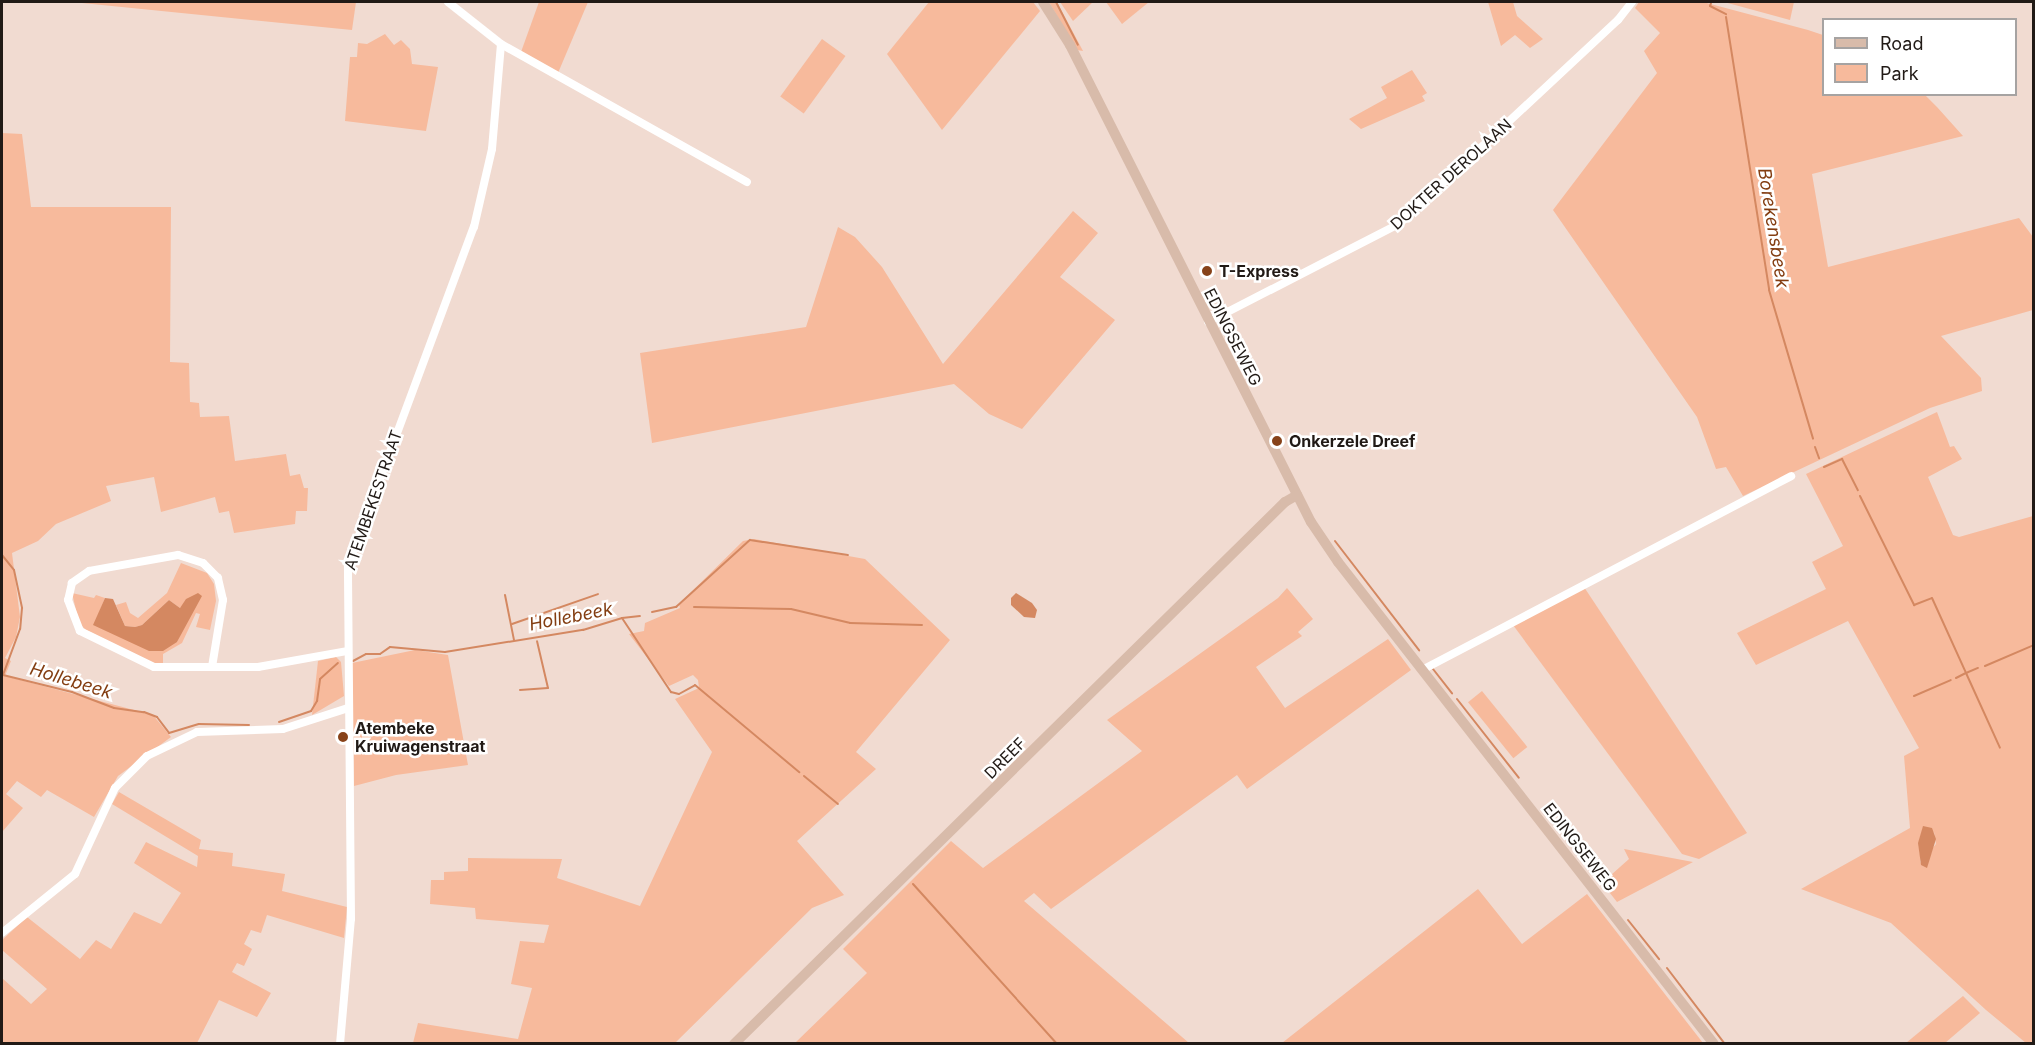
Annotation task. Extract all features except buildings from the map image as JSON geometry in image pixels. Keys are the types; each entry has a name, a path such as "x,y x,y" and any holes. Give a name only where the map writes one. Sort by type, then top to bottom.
{"main road":[{"name":"EDINGSEWEG","path":"1043,2 1055,20 1297,495 1338,562 1714,1044"},
{"name":"DREEF","path":"734,1044 1286,502 1297,495"}],"street":[{"path":"448,2 501,44 747,182"},
{"name":"DOKTER DEROLAAN","path":"1208,322 1399,224 1618,20 1632,2"},
{"name":"ATEMBEKESTRAAT","path":"340,1044 351,919 348,565 474,227 492,149 501,44"},
{"path":"1422,670 1791,476"},
{"path":"212,667 223,600 218,578 203,563 178,555 88,571 72,583 69,600 76,624 86,636 154,667 212,667 258,667 347,651"},
{"path":"2,933 75,874 115,788 147,756 198,732 283,729 348,708"}],"green space":[{"path":"72,2 356,2 352,30"},
{"path":"539,2 588,2 558,73 521,52"},
{"path":"929,2 1033,2 1040,11 942,130 887,54"},
{"path":"1049,2 1057,2 1083,51 1077,50"},
{"path":"1060,2 1093,2 1073,21"},
{"path":"1106,2 1149,2 1122,24"},
{"path":"1488,2 1513,2 1517,16 1543,39 1530,48 1515,35 1501,46"},
{"path":"1639,2 1703,2 1808,30 1822,35 1822,96 1926,96 1937,107 1963,136 1812,174 1828,267 2019,218 2033,237 2033,310 1941,336 1981,378 1982,391 1930,408 1743,496 1726,467 1716,469 1697,417 1553,210 1657,73 1644,51 1660,33 1635,8"},
{"path":"1724,2 1794,2 1790,20"},
{"path":"385,34 394,45 401,40 410,49 412,64 438,67 426,131 345,121 350,57 357,57 358,43 367,44"},
{"path":"822,39 845,56 804,113 780,96"},
{"path":"1412,70 1427,93 1422,96 1425,101 1361,129 1349,119 1387,98 1381,87"},
{"path":"2,133 22,134 31,207 171,207 170,362 189,363 190,402 199,403 200,417 229,416 235,461 286,454 290,476 300,474 304,488 308,488 307,511 296,511 295,524 234,533 229,511 219,513 215,497 161,512 154,477 106,486 111,501 56,524 38,541 12,553 20,617 16,637 5,658 11,661 5,676 153,715 171,737 118,776 94,817 47,790 41,797 17,781 6,794 23,808 2,832"},
{"path":"1073,211 1098,233 1060,277 1115,320 1022,429 989,414 954,384 652,443 640,353 806,327 838,227 855,237 882,267 943,364"},
{"path":"1937,412 1950,447 1954,446 1962,459 1928,477 1953,535 1959,537 2033,516 2033,1043 2026,1043 1986,1010 1891,923 1801,889 1910,828 1904,756 1919,748 1848,621 1756,665 1737,633 1826,589 1812,562 1843,546 1806,474","holes":["1934,832 1936,844 1920,863 1921,855"]},
{"path":"754,539 865,559 950,640 856,752 876,769 797,841 844,895 812,908 675,1043 413,1043 418,1023 518,1039 532,988 511,984 520,941 544,943 549,925 476,919 475,908 430,904 431,880 444,880 444,872 468,871 468,858 562,859 557,878 640,906 712,752 675,699 699,688 698,680 693,675 669,686 629,634 644,631 645,623 680,608 679,604 743,541"},
{"path":"181,563 207,573 214,584 216,601 210,630 196,627 200,614 196,613 182,643 163,654 163,663 153,663 86,630 79,623 72,593 105,598 94,625 177,642 193,607 185,604 180,608 169,600 142,625 135,627 125,626 116,605 126,602 130,613 138,618 167,593"},
{"path":"1584,587 1747,833 1699,859 1682,854 1513,625"},
{"path":"1287,588 1313,619 1298,632 1302,636 1256,667 1285,708 1388,639 1411,670 1247,789 1237,775 1051,909 1034,893 1024,901 1189,1043 795,1043 867,973 843,949 951,841 983,868 1142,751 1107,720 1278,598"},
{"path":"415,650 448,655 468,765 396,775 354,786 352,663"},
{"path":"336,657 341,662 344,696 312,715 318,661"},
{"path":"1482,691 1527,747 1513,758 1468,702"},
{"path":"119,792 201,840 199,849 233,853 232,866 285,874 282,891 347,907 344,938 267,915 261,933 251,930 244,944 252,949 244,966 237,963 232,972 271,993 257,1017 219,1000 197,1043 2,1043 2,978 31,1004 47,989 2,950 2,940 27,917 80,959 96,940 111,949 134,912 161,924 181,893 134,863 146,842 197,867 198,856 112,804"},
{"path":"1624,849 1693,862 1617,902 1602,883 1629,859"},
{"path":"1478,889 1522,944 1587,894 1703,1043 1282,1043"},
{"path":"1963,996 1980,1013 1945,1043 1906,1043"}],"shaded area":[{"path":"198,593 202,596 177,642 163,651 149,651 93,625 105,598 113,599 125,626 135,627 142,625 169,600 180,608 186,599"},
{"path":"1016,593 1032,603 1037,610 1035,618 1024,617 1011,605 1011,598"},
{"path":"1923,826 1932,828 1936,839 1927,868 1921,865 1918,843"}],"waterway":[{"path":"1056,2 1078,45"},
{"name":"Borekensbeek","path":"1711,3 1710,6 1726,14"},
{"name":"Borekensbeek","path":"1726,17 1769,290 1813,439"},
{"name":"Borekensbeek","path":"1815,447 1819,458"},
{"name":"Borekensbeek","path":"1824,467 1842,459 1858,490"},
{"name":"Borekensbeek","path":"1860,496 1914,605 1932,598 1966,673 1978,668"},
{"path":"652,612 676,607 750,540 848,555"},
{"path":"1335,541 1419,650"},
{"name":"Hollebeek","path":"2,555 14,570 22,608 20,629 3,675 72,692 114,708 144,712 157,717 169,733 199,724 249,725"},
{"path":"512,624 598,594"},
{"path":"505,595 514,640"},
{"path":"694,607 791,609 850,623 922,625"},
{"path":"622,618 640,616"},
{"name":"Hollebeek","path":"353,661 366,654 380,654 390,647 445,652 583,630 622,618 671,692 679,694 695,685 799,772"},
{"path":"520,690 548,688 537,641"},
{"name":"Borekensbeek","path":"1985,666 2034,645"},
{"name":"Hollebeek","path":"279,722 311,711 317,701 320,679 338,663"},
{"path":"1433,669 1452,693"},
{"path":"1956,678 1966,673 2000,748"},
{"path":"1914,696 1951,680"},
{"path":"1457,699 1519,778"},
{"name":"Hollebeek","path":"804,776 838,804"},
{"path":"913,884 1057,1044"},
{"path":"1628,920 1659,959"},
{"path":"1667,968 1725,1044"}],"place":[{"name":"T-Express","path":"1207,271"},
{"name":"Onkerzele Dreef","path":"1277,441"},
{"name":"Atembeke Kruiwagenstraat","path":"343,737"}]}
